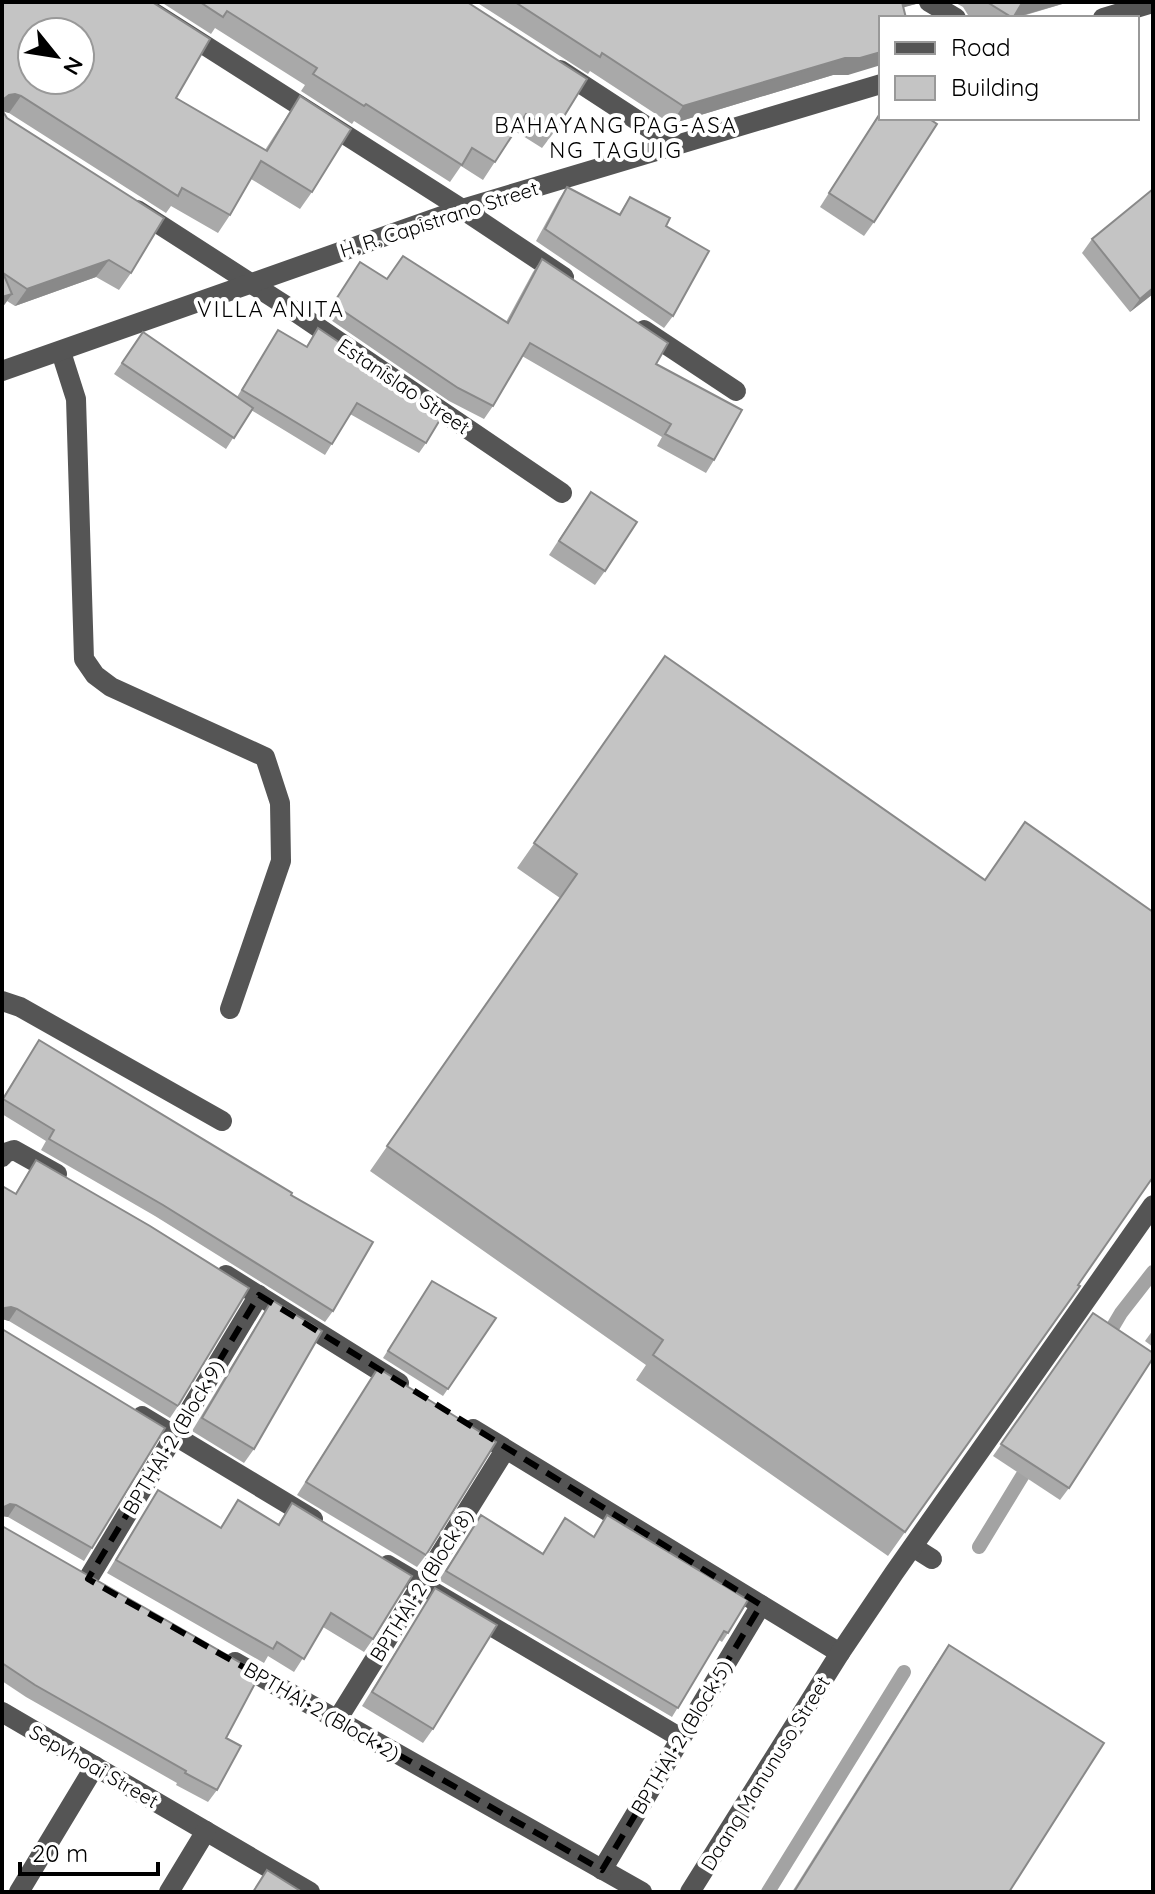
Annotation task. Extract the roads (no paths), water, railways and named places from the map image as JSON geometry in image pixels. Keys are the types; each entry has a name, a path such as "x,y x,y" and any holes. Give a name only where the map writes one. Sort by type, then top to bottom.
{"street":[{"path":"137,2 580,288"},
{"path":"929,2 953,16"},
{"path":"1110,16 1153,3"},
{"path":"546,62 675,145"},
{"name":"H. R. Capistrano Street","path":"2,371 462,209 879,85"},
{"name":"Estanislao Street","path":"120,199 252,283 562,493"},
{"path":"632,322 736,391"},
{"path":"61,352 76,399 84,659 95,675 111,687 265,757 280,803 281,861 230,1009"},
{"path":"2,1001 20,1007 222,1121"},
{"path":"6,1154 14,1150 79,1187"},
{"name":"Daang Manunuso Street","path":"690,1892 840,1653 1153,1205"},
{"path":"210,1265 415,1393"},
{"name":"BPTHAI-2 (Block 9)","path":"89,1579 259,1295"},
{"path":"121,1403 331,1530"},
{"path":"454,1417 840,1653"},
{"name":"BPTHAI-2 (Block 8)","path":"337,1720 505,1450"},
{"path":"913,1547 932,1559"},
{"path":"370,1553 681,1738"},
{"name":"BPTHAI-2 (Block 5)","path":"602,1870 761,1605"},
{"name":"BPTHAI-2 (Block 2)","path":"213,1649 642,1892"},
{"name":"Sepvhoai Street","path":"2,1712 310,1892"},
{"path":"19,1892 95,1766"},
{"path":"169,1892 206,1831"}],"waterway":[{"path":"1105,1340 1121,1313 1153,1272"},
{"path":"979,1547 1032,1460"},
{"path":"768,1892 904,1672"}],"district":[{"name":"BAHAYANG PAG-ASA NG TAGUIG","path":"616,138"},
{"name":"VILLA ANITA","path":"271,309"}]}
